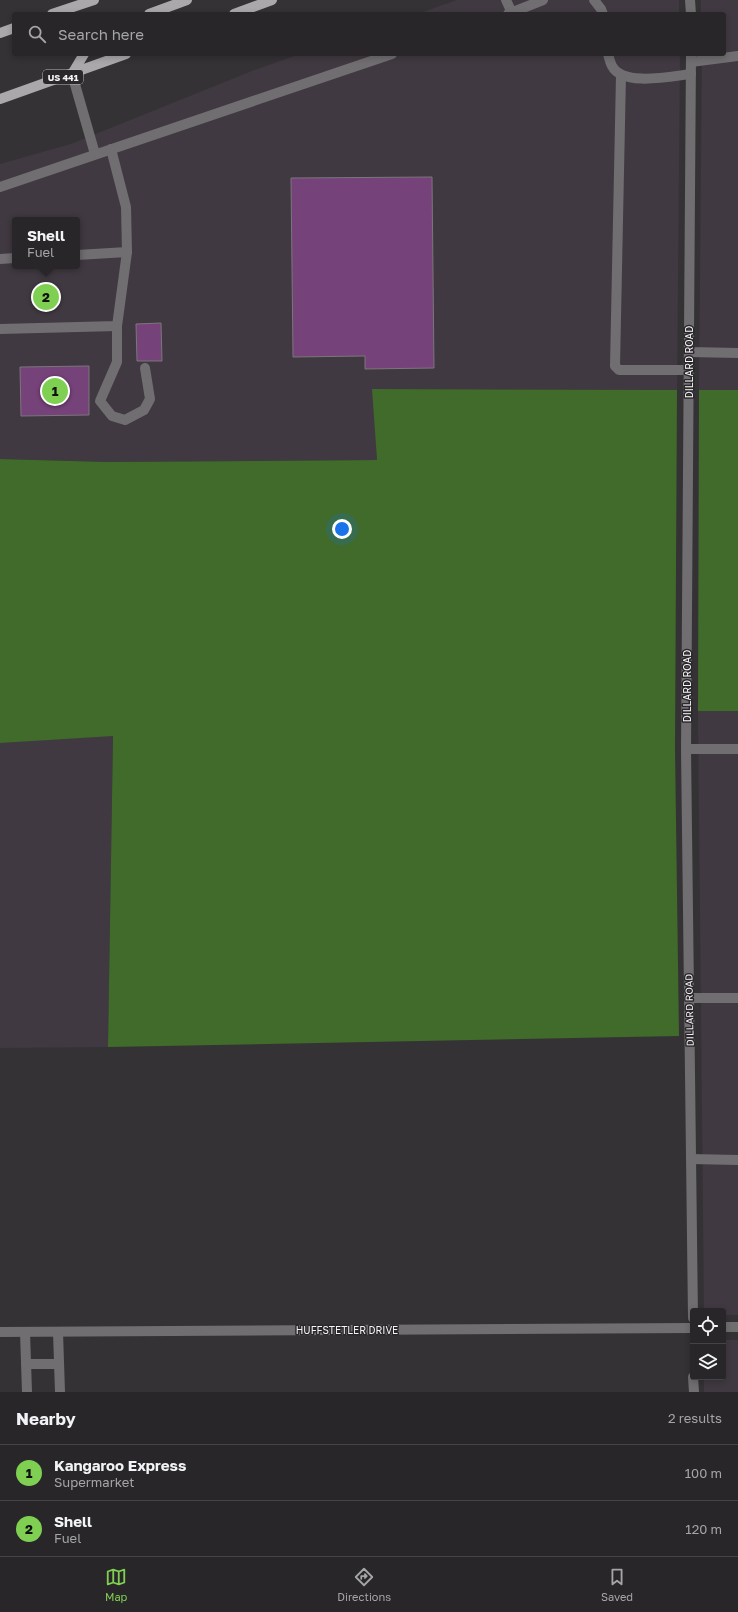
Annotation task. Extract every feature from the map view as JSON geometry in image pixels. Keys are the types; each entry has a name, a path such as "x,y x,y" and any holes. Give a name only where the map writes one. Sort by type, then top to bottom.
{"main road":[{"path":"58,12 94,0"},
{"path":"154,12 187,0"},
{"path":"239,12 272,0"},
{"path":"0,32 12,29"},
{"path":"72,74 83,56"},
{"name":"US 441","path":"0,99 121,56"}],"street":[{"path":"506,0 510,12"},
{"path":"513,12 543,0"},
{"path":"594,0 602,9 603,12"},
{"path":"690,0 691,12"},
{"path":"0,187 386,56"},
{"path":"609,56 612,67 621,75 632,78 660,78 691,74"},
{"path":"691,58 738,56"},
{"name":"DILLARD ROAD","path":"691,58 686,749 693,1308"},
{"path":"72,74 95,154"},
{"path":"621,75 615,366 619,370 688,370"},
{"path":"111,149 126,208 127,252 117,326 117,362 100,401 112,416 125,420 144,410 150,399 146,368"},
{"path":"80,255 127,252"},
{"path":"0,259 12,258"},
{"path":"0,329 117,326"},
{"path":"689,352 738,353"},
{"path":"686,749 738,749"},
{"path":"689,998 738,998"},
{"path":"691,1159 738,1160"},
{"path":"726,1327 738,1327"},
{"name":"HUFFSTETLER DRIVE","path":"0,1332 690,1328"},
{"path":"25,1332 27,1392"},
{"path":"58,1332 60,1392"},
{"path":"26,1364 59,1364"},
{"path":"693,1380 694,1392"}],"shaded area":[{"path":"457,0 679,0 679,12 423,12"},
{"path":"701,0 738,0 738,390 699,390 702,56 726,56 726,12 701,12"},
{"path":"294,56 680,56 677,390 373,389 377,460 107,462 0,459 0,164 71,144 252,71"},
{"path":"698,711 738,711 738,1315 726,1315 726,1308 704,1308"},
{"path":"113,735 108,1047 0,1048 0,743"},
{"path":"726,1340 738,1340 738,1392 704,1392 704,1380 726,1380"}],"green space":[{"path":"372,389 677,390 675,749 679,1036 108,1047 113,736 0,743 0,459 107,462 377,460"},
{"path":"699,390 738,390 738,711 698,711"}],"building":[{"path":"432,177 434,368 365,369 365,356 293,357 291,178"},
{"path":"161,323 162,361 137,361 136,324"},
{"path":"89,366 89,415 21,416 20,367"}],"place":[{"name":"Shell","path":"46,297"},
{"name":"Kangaroo Express","path":"55,391"}]}
